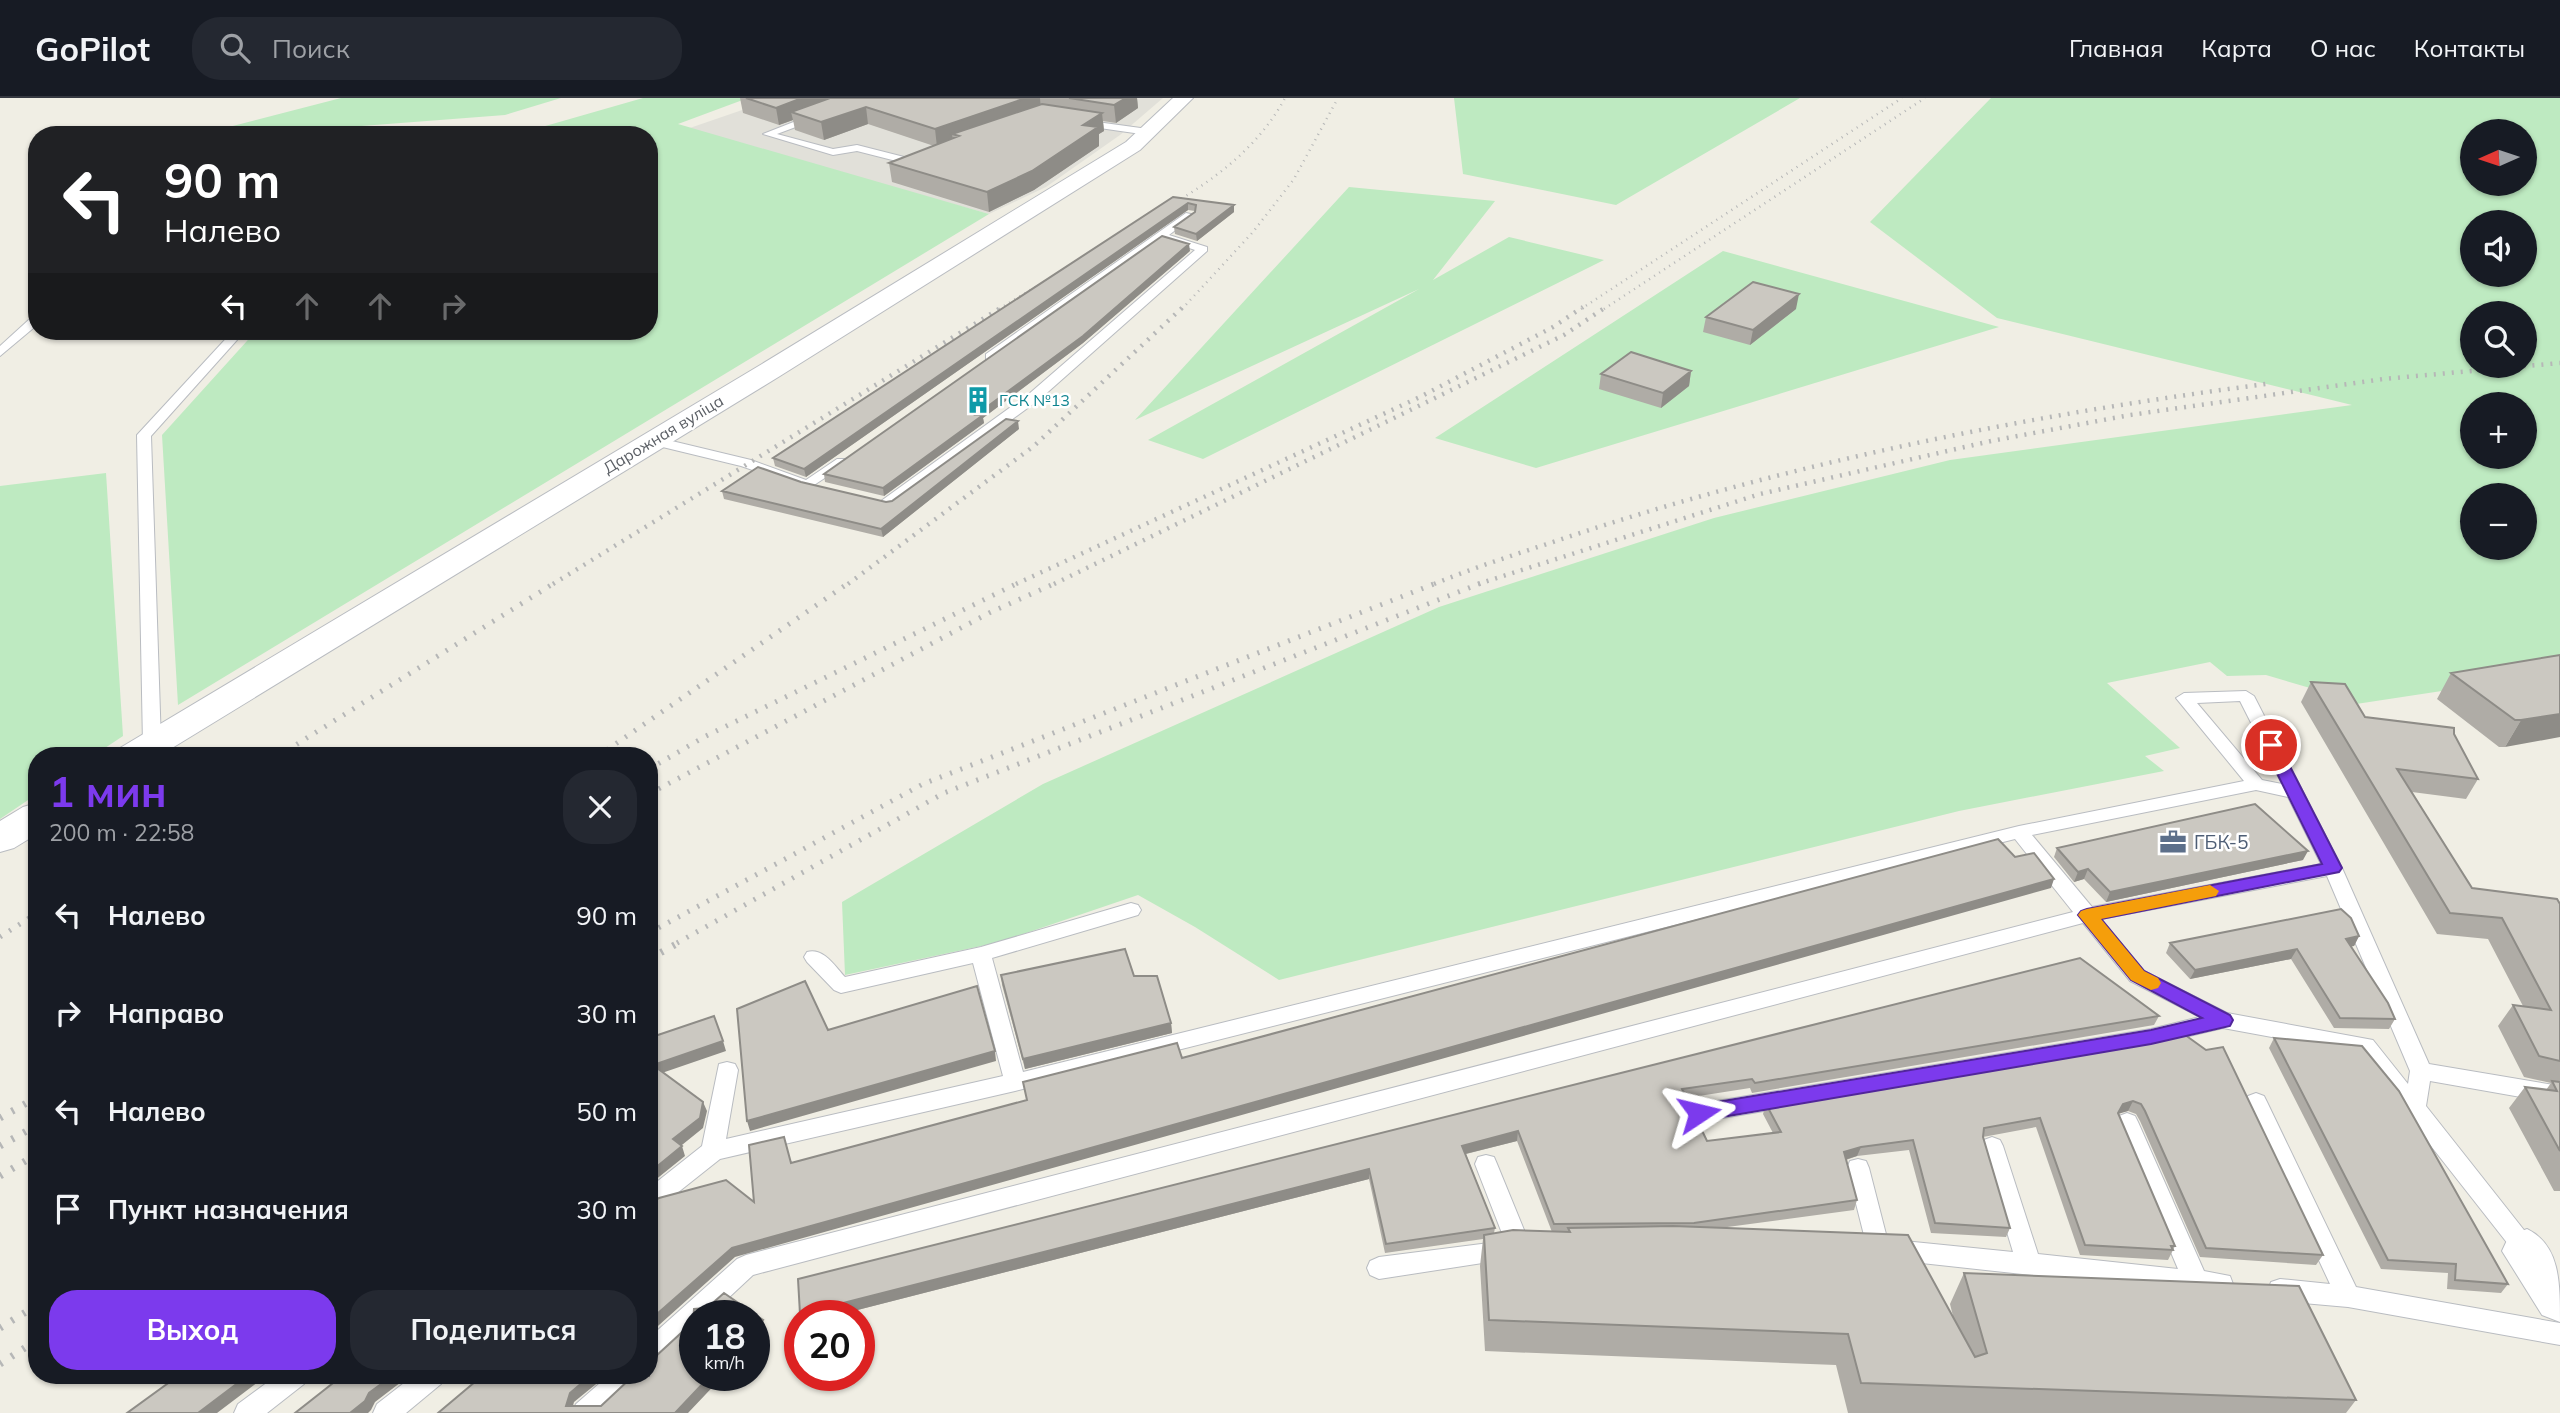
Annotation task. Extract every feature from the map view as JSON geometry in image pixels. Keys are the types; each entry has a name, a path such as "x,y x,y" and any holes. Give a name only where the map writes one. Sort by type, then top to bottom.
{"street":[{"name":"Дарожная вуліца","path":"148,747 1122,153 1184,98"},
{"path":"0,839 28,822"},
{"path":"2544,1251 2560,1299"}],"lane":[{"path":"830,111 768,134 833,152 857,148 912,162 934,156"},
{"path":"1066,120 1148,132"},
{"path":"979,365 1190,215"},
{"path":"875,501 888,504 1035,396 1203,249 1161,236"},
{"path":"0,352 28,326"},
{"path":"143,747 144,435 231,340"},
{"path":"651,440 746,463 815,487 854,453"},
{"path":"2256,783 2184,698 2246,696 2333,868 2421,1071 2414,1109"},
{"path":"658,1195 713,1151 1015,1082 2019,832 2256,783 2296,793"},
{"path":"2019,832 2137,976 2223,1020 2365,1046 2414,1109 2544,1251"},
{"path":"658,1347 746,1266 2087,915 2333,868"},
{"path":"814,957 841,985 981,954 1131,910"},
{"path":"981,954 1015,1082"},
{"path":"1699,1113 2151,1037 2223,1020"},
{"path":"713,1151 727,1070"},
{"path":"2421,1071 2560,1095"},
{"path":"2256,1102 2348,1296"},
{"path":"2127,1122 2196,1282"},
{"path":"1992,1146 2029,1265"},
{"path":"1486,1164 1519,1247"},
{"path":"1858,1168 1877,1248"},
{"path":"1852,1246 2348,1296 2560,1334"},
{"path":"1379,1268 1519,1247 1546,1247"},
{"path":"247,1413 285,1384"},
{"path":"386,1413 422,1384"},
{"path":"585,1413 617,1384"}],"shaded area":[{"path":"777,98 1163,98 1120,135 1046,187 989,214 684,130"}],"green space":[{"path":"341,98 561,98 505,115 362,126 233,126"},
{"path":"643,98 748,98 678,124 989,214 178,705 162,435 248,340 658,340 658,126 545,126"},
{"path":"1454,98 1800,98 1616,205 1463,174"},
{"path":"1991,98 2560,98 2560,673 2343,706 2310,688 2266,675 2227,676 2210,662 2107,683 2180,748 2145,756 2164,771 1959,811 1279,980 1138,895 1000,942 845,975 842,902 1043,784 1439,607 1714,518 1950,460 2352,405 1997,318 1870,222"},
{"path":"1349,187 1495,201 1433,280 1509,237 1604,260 1203,459 1148,440 1419,289 1135,420"},
{"path":"1723,251 1999,327 1536,468 1435,438"},
{"path":"106,473 123,736 106,747 28,747 28,800 0,819 0,486"}],"building":[{"path":"746,98 802,98 776,108"},
{"path":"830,98 1026,98 935,129 866,107 821,122 791,112"},
{"path":"1069,98 1126,98 1114,105"},
{"path":"1042,104 1102,113 1083,125 1098,127 1032,171 987,192 889,163 959,136 952,134"},
{"path":"1173,197 1234,205 1196,234 1174,227 1195,212 1196,205 1188,203 804,469 773,458"},
{"name":"ГСК №13","path":"1162,236 1189,244 1083,336 976,415 983,415 883,488 824,474"},
{"path":"1753,282 1799,294 1753,330 1706,317"},
{"path":"1631,352 1691,371 1663,393 1601,374"},
{"path":"1006,419 1018,421 881,529 722,491 758,467 801,482 886,502 892,501"},
{"path":"2560,655 2560,714 2515,720 2451,673"},
{"path":"2311,682 2345,684 2365,717 2454,728 2454,734 2478,779 2397,769 2472,888 2557,899 2560,904 2560,1061 2539,1056 2513,1005 2551,1010 2502,918 2450,913"},
{"path":"2255,804 2308,851 2110,892 2088,869 2078,872 2057,848"},
{"path":"1998,839 2015,857 2034,853 2054,879 732,1248 658,1313 658,1198 726,1180 754,1202 749,1145 784,1137 791,1163 1027,1100 1023,1082 1177,1043 1182,1058"},
{"path":"2341,909 2351,918 2359,936 2346,939 2388,1003 2395,1019 2340,1018 2297,949 2195,970 2170,943"},
{"path":"1125,949 1134,976 1157,976 1171,1023 1023,1059 1001,975"},
{"path":"2080,958 2159,1016 1755,1083 1752,1079 1682,1089 1707,1141 1781,1132 1766,1104 2181,1032 2206,1050 2223,1047 2323,1255 2206,1248 2145,1111 2141,1104 2133,1101 2123,1104 2118,1113 2175,1246 2171,1246 2173,1250 2085,1245 2040,1118 1984,1128 1983,1137 2010,1228 1935,1223 1913,1140 1844,1152 1857,1200 1694,1223 1554,1224 1518,1131 1462,1146 1495,1228 1386,1244 1369,1169 855,1300 799,1300 798,1279"},
{"path":"805,981 828,1030 977,986 995,1051 747,1121 737,1009"},
{"path":"714,1016 723,1041 658,1063 658,1035"},
{"path":"2274,1038 2362,1046 2399,1091 2508,1284 2455,1280 2456,1264 2388,1260"},
{"path":"658,1069 703,1102 700,1118 673,1139 682,1146 658,1166"},
{"path":"2552,1081 2560,1082 2560,1151 2525,1087 2557,1091"},
{"path":"1673,1226 1908,1235 1975,1357 1987,1353 1964,1273 2299,1286 2356,1400 1861,1383 1848,1334 1489,1320 1484,1235 1513,1230 1570,1232 1568,1228"},
{"path":"724,1293 734,1300 716,1300"},
{"path":"679,1335 679,1391 696,1391 675,1413 438,1413 472,1384 581,1384 570,1393 566,1406 601,1406 624,1384 658,1384 658,1354"},
{"path":"167,1384 236,1384 198,1413 127,1413"},
{"path":"332,1384 381,1384 350,1413 295,1413"}],"railway":[{"path":"1166,208 1233,161 1262,132 1285,98"},
{"path":"1182,309 1253,232 1294,179 1338,98"},
{"path":"1581,309 1902,98"},
{"path":"1604,309 1925,98"},
{"path":"999,309 1037,286"},
{"path":"553,584 1002,307"},
{"path":"848,584 1034,446 1183,307"},
{"path":"1016,584 1420,397 1553,327 1583,307"},
{"path":"1054,584 1564,335 1606,307"},
{"path":"1483,582 1760,494 1991,441 2130,415 2383,379 2560,363"},
{"path":"1434,584 1645,512 1820,465 1998,427 2176,396 2266,384"},
{"path":"292,747 556,582"},
{"path":"611,747 850,582"},
{"path":"658,764 706,736 1020,582"},
{"path":"658,789 989,613 1058,582"},
{"path":"658,928 923,784 1439,582"},
{"path":"677,943 944,793 1483,582"},
{"path":"1478,584 1483,582"},
{"path":"0,937 28,919"},
{"path":"658,954 680,942"},
{"path":"0,1118 28,1102"},
{"path":"0,1146 28,1130"},
{"path":"0,1176 28,1159"},
{"path":"0,1328 28,1311"},
{"path":"0,1364 28,1346"}],"slow traffic":[{"path":"2151,983 2137,976 2087,915 2210,891"}],"place":[{"name":"ГСК №13","path":"978,400"},
{"name":"ГБК-5","path":"2173,842"}],"route":[{"path":"1699,1113 2151,1037 2223,1020 2137,976 2087,915 2333,868 2271,745"}]}
